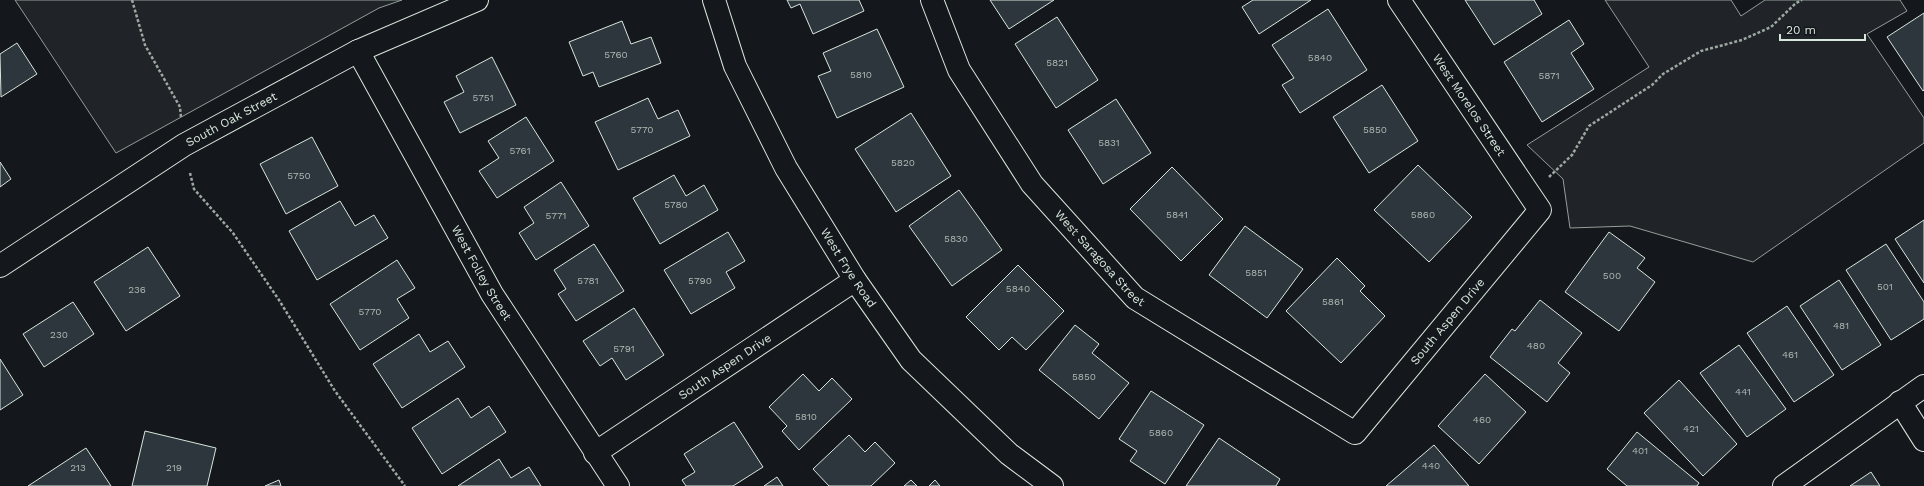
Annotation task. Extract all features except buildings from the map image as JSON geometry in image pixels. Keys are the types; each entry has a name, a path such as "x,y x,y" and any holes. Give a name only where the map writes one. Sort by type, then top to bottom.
{"street":[{"name":"South Oak Street","path":"0,266 184,145 358,51 477,0"},
{"name":"West Frye Road","path":"714,0 735,66 786,168 855,280 911,360 1009,454 1052,486"},
{"name":"West Saragosa Street","path":"932,0 959,70 1032,184 1135,298 1355,433"},
{"name":"West Morelos Street","path":"1399,0 1534,202"},
{"name":"West Folley Street","path":"358,51 492,294 618,486"},
{"name":"South Aspen Drive","path":"1355,433 1534,202"},
{"name":"South Aspen Drive","path":"595,453 855,280"},
{"path":"1784,486 1924,386"},
{"path":"1900,402 1924,440"}],"path":[{"path":"132,0 145,45 180,108 184,145 194,189 233,233 279,300 335,391 404,486"},
{"path":"1534,202 1572,155 1589,126 1652,85 1663,74 1701,51 1742,40 1771,27 1796,3 1802,0"}],"shaded area":[{"path":"15,0 402,0 379,8 116,153"},
{"path":"1605,0 1731,0 1741,16 1765,0 1900,0 1907,11 1867,34 1924,118 1924,143 1753,262 1630,226 1570,228 1563,179 1527,145 1649,67"}]}
